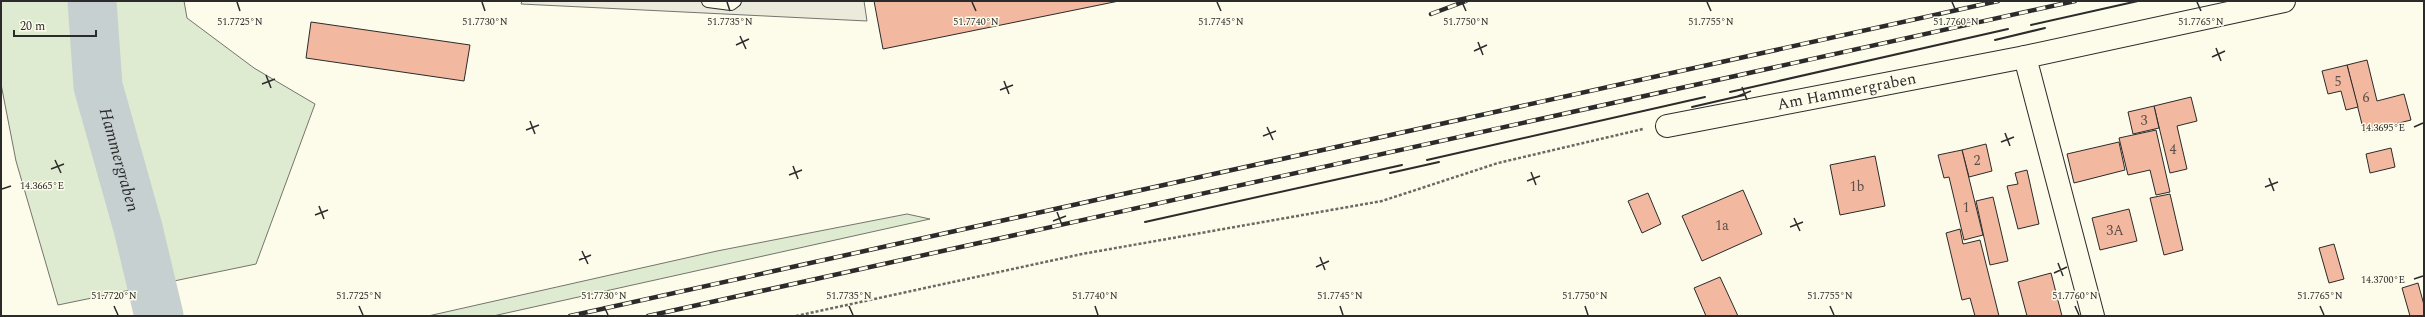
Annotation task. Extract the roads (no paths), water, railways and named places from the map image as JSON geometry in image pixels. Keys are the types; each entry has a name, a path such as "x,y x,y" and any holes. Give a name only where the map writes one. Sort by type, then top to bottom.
{"street":[{"name":"Am Hammergraben","path":"1667,126 2025,57 2284,1"},
{"path":"2025,57 2093,316"}],"lane":[{"path":"708,1 731,4 735,1"}],"waterway":[{"name":"Hammergraben","path":"92,1 98,86 138,228 159,316"}],"railway":[{"path":"1431,14 1466,1"},
{"path":"570,316 1998,1"},
{"path":"648,316 2075,1"}]}
